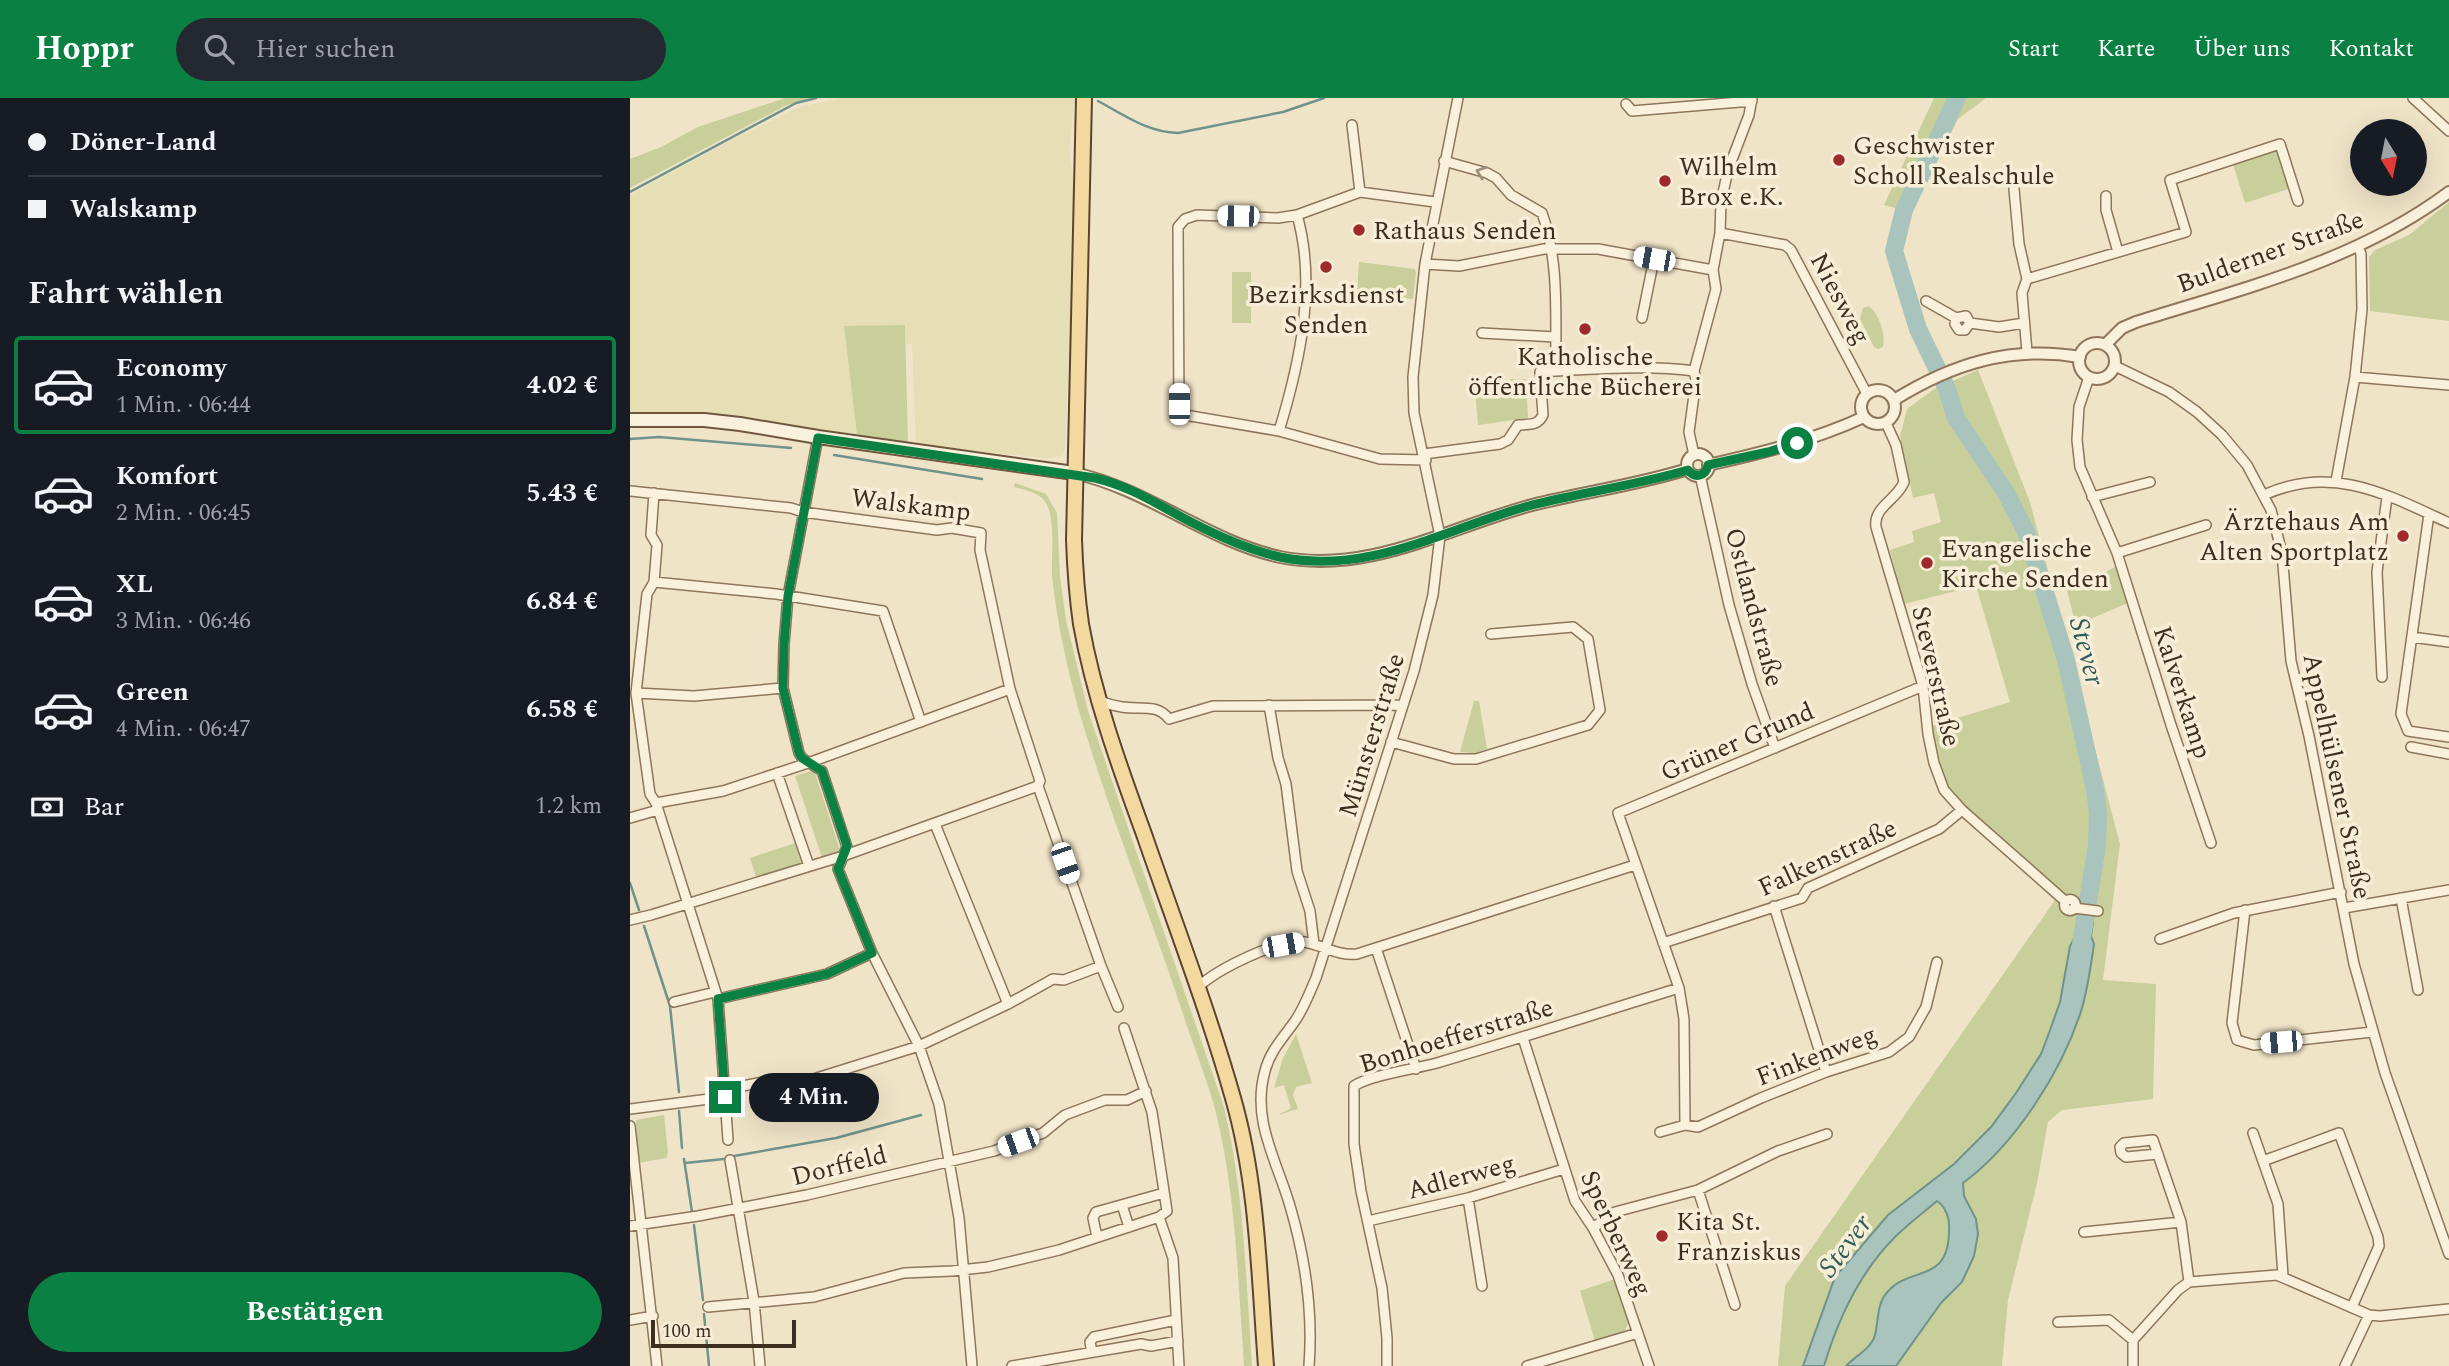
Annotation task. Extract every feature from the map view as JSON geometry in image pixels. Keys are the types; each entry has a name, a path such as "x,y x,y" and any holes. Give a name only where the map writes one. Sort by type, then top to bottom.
{"main road":[{"path":"1084,98 1074,473 1073,540 1076,585 1082,625 1100,701 1119,764 1198,986 1234,1100 1255,1216 1266,1366"},
{"path":"630,420 704,420 740,424 818,438 1074,473"}],"street":[{"name":"Münsterstraße","path":"1309,1366 1311,1343 1299,1242 1290,1206 1267,1141 1261,1106 1265,1072 1271,1053 1303,1007 1317,978 1427,621 1436,577 1440,536 1414,413 1412,377 1435,202 1458,98"},
{"path":"2413,98 2449,131"},
{"path":"1626,104 1632,111 1752,100 1728,170 1721,202 1720,233 1713,270 1716,289 1694,372 1696,380 1689,432 1694,454"},
{"path":"1352,125 1360,192"},
{"path":"2027,279 2186,232 2170,180 2280,144 2298,201"},
{"path":"1444,161 1487,173 1496,178 1511,195 1542,213 1552,249 1556,371"},
{"path":"2014,189 2019,244 2027,279 2022,293 2027,352"},
{"path":"1435,202 1360,192 1297,215 1278,218 1197,215 1185,219 1178,227 1179,414 1279,431 1380,459 1425,457 1500,444 1508,440 1518,425 1541,421 1543,415 1540,372 1639,367 1694,372"},
{"name":"Bulderner Straße","path":"2105,345 2122,328 2136,322 2275,278 2358,246 2410,219 2449,192"},
{"path":"2106,196 2106,211 2118,252"},
{"path":"1279,431 1298,358 1305,300 1304,244 1297,215"},
{"name":"Niesweg","path":"1720,233 1785,245 1791,250 1867,394"},
{"path":"2336,481 2355,377 2362,309 2361,254 2358,246"},
{"path":"1425,264 1459,266 1552,249 1598,249 1713,270"},
{"path":"1642,318 1654,259"},
{"path":"1926,301 1956,318 1966,316 1970,323 1999,327 2024,323"},
{"path":"1482,333 1555,337"},
{"path":"2089,345 2105,345 2114,355 2115,366 2104,377 2089,377 2082,369 2080,358 2089,345"},
{"path":"1894,400 1926,382 1985,359 2027,352 2080,358"},
{"name":"Appelhülsener Straße","path":"2115,366 2161,388 2197,412 2239,453 2271,510 2280,542 2291,661 2309,736 2354,964 2372,1032 2449,1254"},
{"name":"Kalverkamp","path":"2089,377 2079,407 2077,440 2080,467 2117,553 2211,843"},
{"path":"2355,377 2449,385"},
{"path":"1880,390 1894,400 1894,413 1886,423 1873,424 1864,416 1861,405 1867,394 1880,390"},
{"path":"1708,465 1768,452 1824,434 1864,416"},
{"name":"Steverstraße","path":"1886,423 1896,445 1904,482 1896,496 1878,511 1875,520 1923,686 1928,734 1934,763 1944,790 1962,810 2065,901 2073,900 2076,908 2098,911"},
{"path":"818,438 788,596 783,688 799,753 822,771 847,846 838,869 872,953 919,1046 939,1104 958,1218 972,1366"},
{"path":"1694,454 1706,457 1706,472 1700,475 1693,475 1688,470 1687,462 1694,454"},
{"path":"1074,473 1105,480 1249,548 1286,558 1328,562 1362,559 1532,505 1688,470"},
{"name":"Ostlandstraße","path":"1700,475 1729,605 1752,684 1775,748"},
{"path":"2264,495 2299,483 2336,481 2356,485 2449,523"},
{"path":"2092,497 2150,482"},
{"name":"Walskamp","path":"630,491 791,508 803,512 937,530 952,528 981,533 980,550 1010,689 1040,781 1038,786 1118,1007"},
{"path":"654,493 651,535 657,545 654,582 648,594 636,693 650,794 657,806 717,995 728,1140"},
{"path":"2382,677 2377,572 2387,497"},
{"path":"2429,514 2401,714 2408,731 2449,737"},
{"path":"2117,553 2206,525"},
{"path":"654,582 788,596 883,611 921,722"},
{"path":"1391,742 1454,759 1476,759 1588,725 1600,710 1588,639 1573,627 1491,634"},
{"path":"2412,637 2449,642"},
{"name":"Grüner Grund","path":"1685,1125 1684,1018 1679,988 1618,813 1923,686"},
{"path":"636,693 694,696 783,688"},
{"path":"630,818 657,806 723,790 811,762 1010,689"},
{"path":"1100,701 1119,707 1153,708 1163,711 1169,719 1213,706 1402,705"},
{"path":"1269,705 1278,758 1286,785 1297,871 1310,911 1314,944"},
{"path":"2411,747 2449,754"},
{"path":"776,773 809,866"},
{"path":"630,920 843,856 1038,786"},
{"name":"Falkenstraße","path":"1662,943 1802,898 1808,888 1939,829 1962,810"},
{"path":"935,824 1008,1004"},
{"path":"1198,986 1213,974 1283,945 1300,942 1314,944 1347,955 1635,865"},
{"path":"2160,939 2245,910 2341,892"},
{"path":"2344,908 2448,893"},
{"path":"2401,898 2418,989"},
{"path":"1774,906 1826,1072"},
{"path":"2245,910 2232,1023 2237,1040 2255,1045 2372,1032"},
{"path":"1376,948 1416,1069"},
{"path":"674,1002 827,974 872,953"},
{"name":"Finkenweg","path":"1660,1132 1685,1125 1698,1127 1826,1072 1889,1052 1909,1037 1926,1007 1937,962"},
{"path":"630,1109 725,1097 732,1088 779,1079 788,1087 809,1082 919,1046 1008,1004 1053,979 1064,980 1101,966"},
{"name":"Bonhoefferstraße","path":"1387,1366 1382,1288 1361,1191 1354,1143 1352,1090 1364,1081 1523,1038 1679,988"},
{"path":"708,1307 814,1297 904,1273 988,1267 1047,1253 1159,1217 1167,1211 1152,1112 1124,1028"},
{"name":"Sperberweg","path":"1523,1038 1575,1201 1618,1275 1649,1366"},
{"name":"Dorffeld","path":"630,1226 807,1195 994,1151 1043,1133 1065,1115 1105,1100 1127,1100 1146,1091"},
{"path":"630,1126 657,1366"},
{"path":"2253,1133 2278,1204 2283,1276"},
{"path":"2263,1161 2339,1133 2379,1246 2352,1307"},
{"path":"1593,1228 1615,1212 1699,1191 1778,1151 1827,1134"},
{"path":"2158,1154 2181,1222 2189,1282"},
{"path":"730,1160 754,1301 760,1366"},
{"name":"Adlerweg","path":"1368,1221 1468,1198 1564,1169"},
{"path":"1699,1191 1735,1305"},
{"path":"1097,1237 1093,1218 1096,1212 1164,1193"},
{"path":"1468,1198 1482,1286"},
{"path":"1122,1205 1129,1227"},
{"path":"1159,1217 1172,1258 1179,1366"},
{"path":"2084,1232 2181,1222"},
{"path":"2133,1366 2133,1340 2178,1290 2189,1282 2283,1276 2369,1315 2449,1309"},
{"path":"2346,1366 2369,1315"},
{"path":"630,1320 653,1316"},
{"path":"1092,1352 1090,1342 1094,1337 1176,1320"},
{"path":"2058,1322 2109,1320 2133,1340"},
{"path":"1138,1327 1141,1345"},
{"path":"1527,1366 1638,1333"},
{"path":"1012,1366 1178,1341"}],"shaded area":[{"path":"842,98 1075,98 1069,150 1075,193 1065,450 1061,456 1045,458 916,445 912,344 906,344 905,325 844,327 857,435 750,418 704,414 630,414 630,195 799,107"}],"green space":[{"path":"785,98 810,98 785,106 630,188 630,159 661,147 698,127"},
{"path":"1934,98 1986,98 1958,119 1926,185 1907,211 1884,205"},
{"path":"2277,150 2289,189 2245,203 2233,164"},
{"path":"2449,202 2449,321 2370,311 2369,257 2375,250 2409,235"},
{"path":"1359,262 1415,269 1413,299 1357,293"},
{"path":"1232,272 1251,272 1251,323 1232,323"},
{"path":"1869,306 1883,330 1883,347 1878,349 1874,347 1860,319 1863,308"},
{"path":"905,325 908,443 857,435 844,326"},
{"path":"1978,370 2030,502 2120,844 2103,980 2156,984 2153,1099 2062,1110 2048,1122 2037,1183 2008,1300 2002,1366 1778,1366 1785,1286 2060,893 1968,810 1946,785 1931,726 2010,702 1976,586 1904,604 1890,550 1914,542 1912,531 1941,522 1934,493 1913,498 1900,436 1907,409 1934,389"},
{"path":"1474,378 1526,379 1528,418 1478,425"},
{"path":"1015,483 1046,494 1057,513 1060,577 1066,620 1088,711 1224,1107 1240,1203 1252,1366 1244,1366 1232,1207 1216,1113 1079,711 1057,610 1052,576 1052,528 1049,510 1044,500 1032,492 1014,487"},
{"path":"2115,567 2128,603 2076,625 2067,591"},
{"path":"1474,701 1479,701 1487,749 1475,753 1460,752"},
{"path":"814,770 840,850 822,858 795,776"},
{"path":"795,843 802,865 757,880 750,858"},
{"path":"1296,1034 1312,1083 1296,1087 1293,1095 1298,1109 1278,1115 1291,1108 1284,1085 1274,1088 1283,1058"},
{"path":"664,1115 668,1153 666,1158 638,1163 636,1120"},
{"path":"1615,1279 1629,1322 1624,1332 1595,1341 1580,1291"}],"water":[{"path":"2079,920 2093,922 2091,936 2094,944 2082,1008 2063,1056 2035,1104 2001,1148 1963,1183 1964,1196 1976,1219 1978,1234 1974,1256 1962,1282 1941,1303 1896,1366 1846,1366 1873,1340 1881,1302 1892,1287 1934,1268 1942,1260 1947,1248 1949,1222 1945,1210 1937,1201 1895,1237 1871,1265 1843,1314 1824,1366 1803,1366 1835,1277 1888,1215 1954,1164 1991,1127 2041,1054 2060,1002 2070,946 2077,933"}],"waterway":[{"path":"630,192 796,103 816,98"},
{"path":"1098,101 1146,126 1178,133 1283,112 1324,98"},
{"name":"Stever","path":"1957,98 1904,210 1894,251 1918,329 1947,389 1956,418 2006,493 2026,532 2066,660 2098,813 2097,846 2081,944"},
{"path":"630,439 659,437 791,448"},
{"path":"834,455 982,479"},
{"path":"630,883 639,910"},
{"path":"644,926 670,1006 679,1092"},
{"path":"679,1111 682,1148"},
{"path":"734,1156 836,1138 921,1115"},
{"path":"684,1159 692,1212"},
{"path":"685,1163 724,1159"},
{"path":"694,1225 703,1300"},
{"path":"704,1314 709,1366"}],"place":[{"name":"Geschwister Scholl Realschule","path":"1839,160"},
{"name":"Wilhelm Brox e.K.","path":"1665,181"},
{"name":"Rathaus Senden","path":"1359,230"},
{"name":"Bezirksdienst Senden","path":"1326,267"},
{"name":"Katholische öffentliche Bücherei","path":"1585,329"},
{"name":"Ärztehaus Am Alten Sportplatz","path":"2403,536"},
{"name":"Evangelische Kirche Senden","path":"1927,563"},
{"name":"Kita St. Franziskus","path":"1662,1236"}],"route":[{"path":"725,1097 718,999 827,974 872,953 838,869 847,846 822,771 799,753 783,688 788,596 818,438 1074,473 1105,480 1249,548 1286,558 1328,562 1362,559 1389,552 1532,505 1688,470 1693,475 1700,475 1706,472 1708,465 1797,443"}]}
